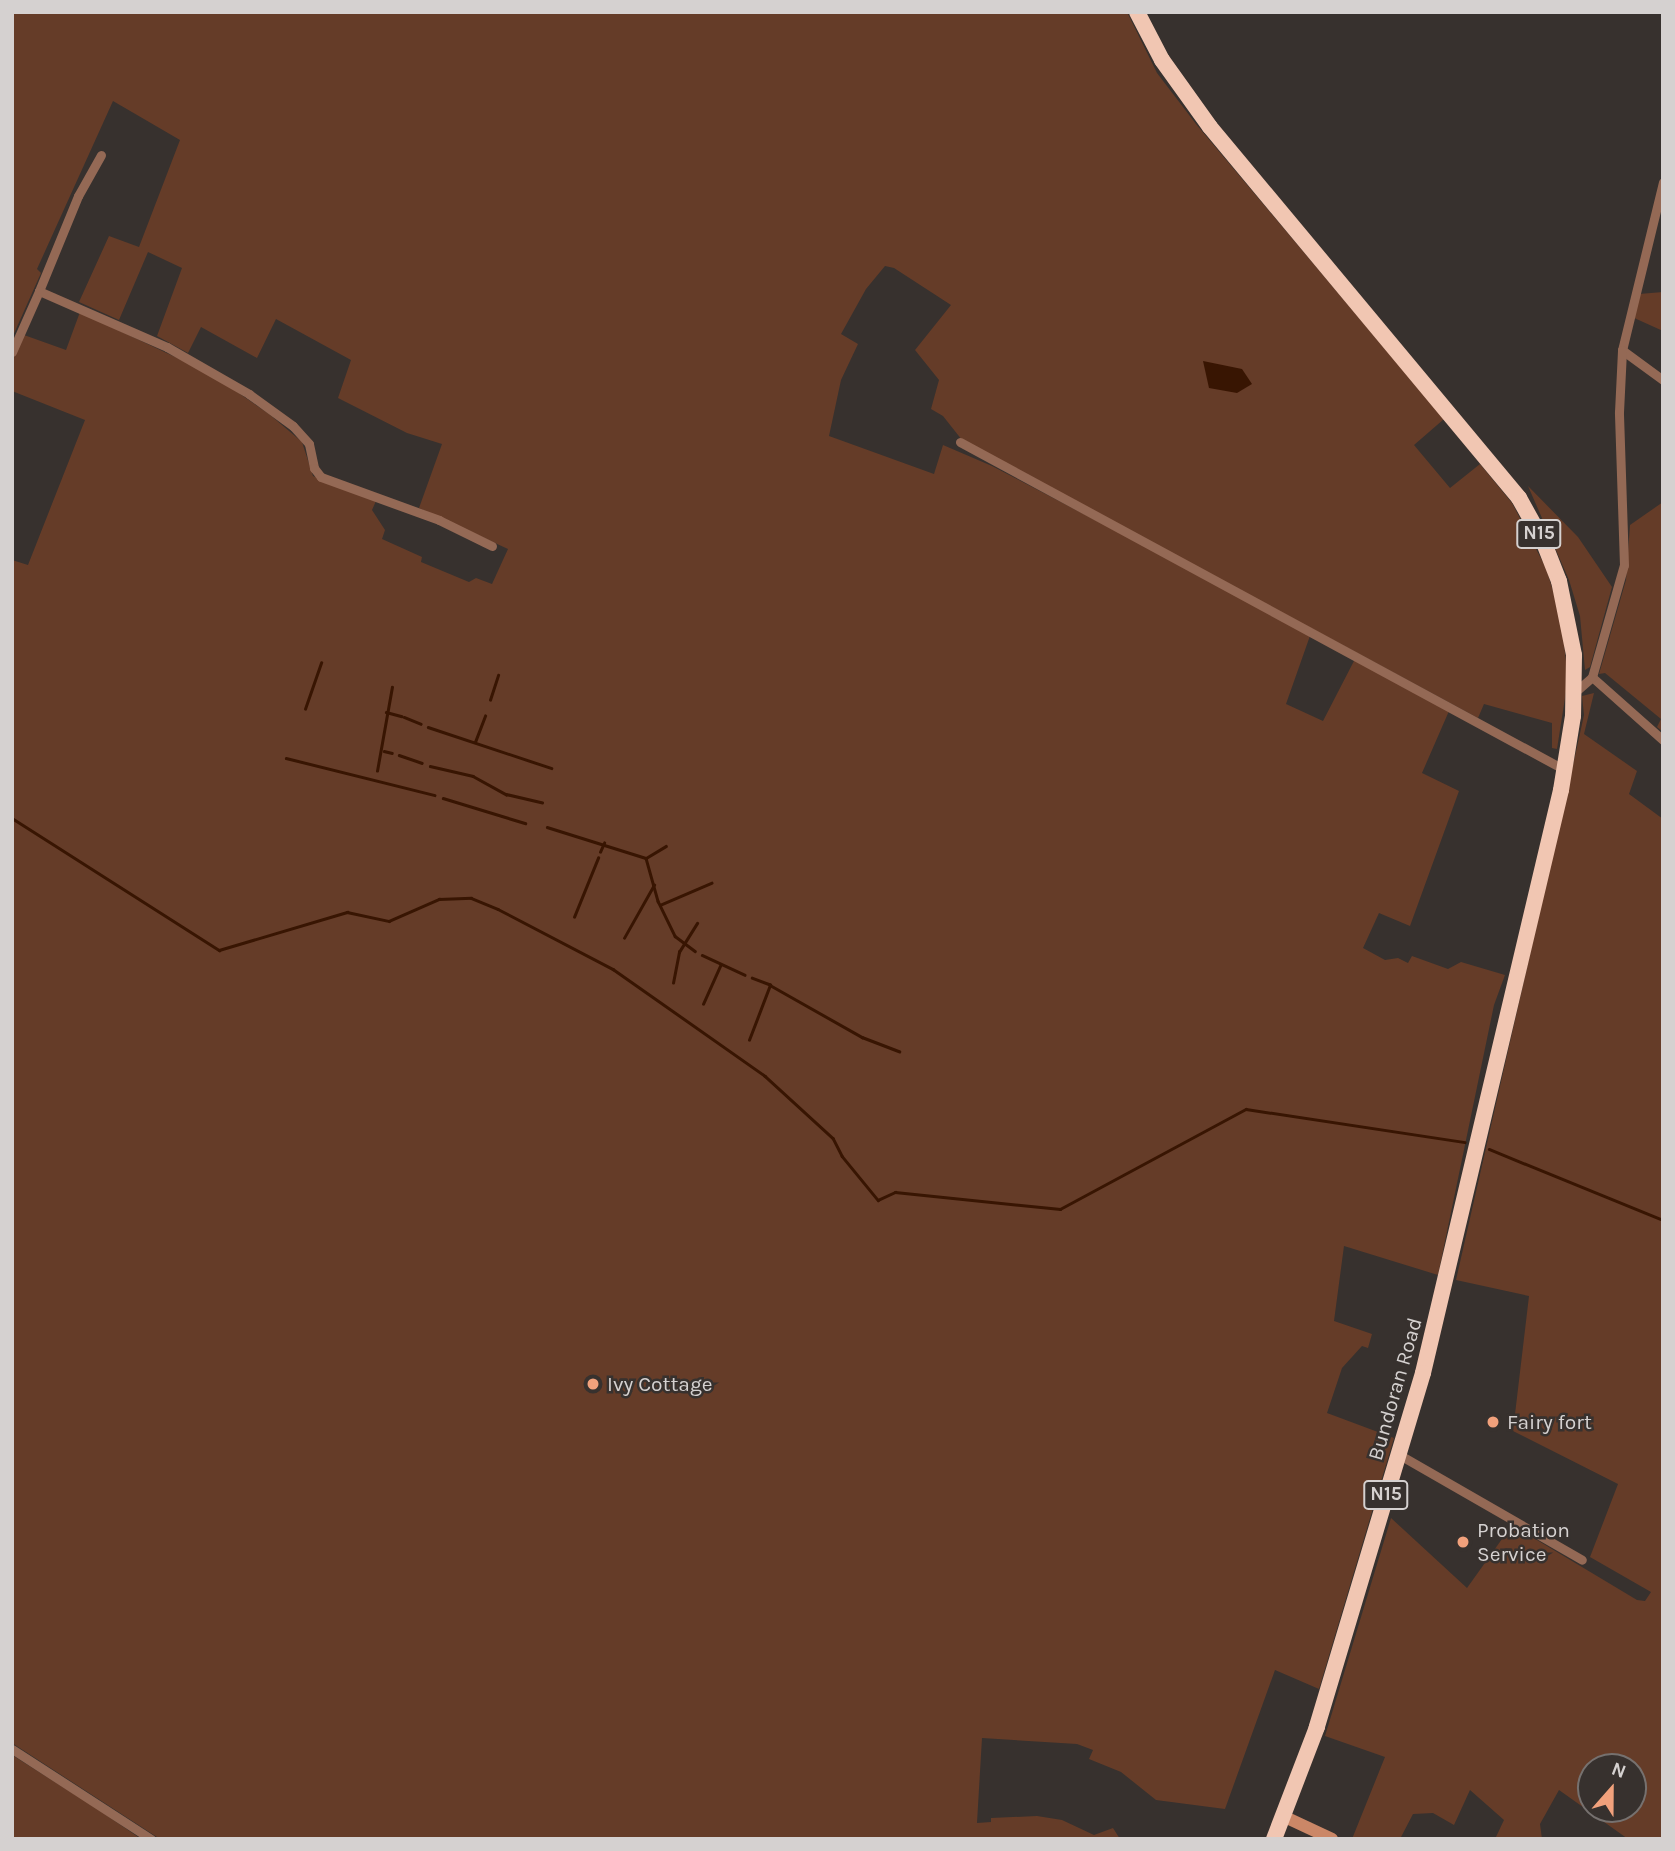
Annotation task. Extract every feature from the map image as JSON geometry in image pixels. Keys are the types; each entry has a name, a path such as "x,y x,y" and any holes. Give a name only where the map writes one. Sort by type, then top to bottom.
{"highway":[{"name":"N15","path":"1137,12 1162,60 1210,127 1519,498 1559,580 1574,655 1575,692 1565,770"},
{"name":"Bundoran Road","path":"1274,1839 1285,1817 1317,1727 1423,1373 1565,770"}],"street":[{"path":"12,352 78,196 101,155"},
{"path":"1575,692 1592,677 1624,565 1619,412 1622,350 1663,182"},
{"path":"39,291 167,347 249,394 293,426 309,443 314,468 321,477 439,520 492,546"},
{"path":"1622,350 1663,380"},
{"path":"960,442 1565,770"},
{"path":"1592,677 1663,740"},
{"path":"1398,1454 1582,1560"},
{"path":"12,1749 151,1839"},
{"path":"1285,1817 1332,1839"}],"shaded area":[{"path":"12,12 1127,12 1157,73 1196,124 1444,419 1414,445 1450,488 1480,464 1512,503 1546,568 1561,617 1568,679 1557,749 1552,748 1552,723 1484,704 1478,718 962,440 943,416 931,409 939,380 915,350 951,305 894,268 885,266 866,289 841,334 858,344 841,380 829,436 934,474 943,445 992,466 1311,633 1286,704 1323,721 1355,659 1449,711 1422,773 1459,791 1410,926 1379,913 1363,948 1385,960 1398,958 1408,963 1412,956 1448,969 1461,962 1505,975 1494,1005 1438,1275 1344,1246 1334,1321 1372,1334 1368,1348 1362,1346 1342,1368 1327,1413 1394,1438 1319,1689 1275,1670 1225,1809 1156,1800 1121,1772 1089,1759 1093,1750 1077,1744 982,1738 977,1823 991,1822 991,1818 1037,1816 1062,1820 1094,1835 1113,1828 1120,1839 160,1839 12,1743 12,560 28,565 85,420 12,391 12,362 24,335 66,350 80,312 211,374 269,414 302,442 313,476 376,501 372,510 385,530 382,539 422,557 421,562 469,582 476,578 492,584 508,549 419,508 442,444 407,433 338,398 351,360 276,319 257,358 201,327 188,353 157,336 182,268 148,252 119,320 79,302 109,236 139,247 180,140 113,101 37,269 41,273 12,338"},
{"path":"1663,292 1663,331 1632,317 1639,294"},
{"path":"1203,361 1242,369 1252,384 1237,393 1209,388"},
{"path":"1528,486 1578,537 1612,587 1590,667 1585,670 1580,616 1569,580"},
{"path":"1663,502 1663,732 1657,727 1661,719 1605,673 1599,674 1626,580 1630,525"},
{"path":"1594,693 1584,734 1637,771 1629,794 1663,819 1663,1839 1628,1839 1605,1823 1647,1823 1647,1753 1577,1753 1577,1803 1559,1790 1540,1824 1542,1839 1495,1839 1504,1820 1470,1790 1454,1825 1433,1813 1413,1814 1400,1839 1352,1839 1385,1757 1325,1736 1391,1518 1467,1588 1512,1525 1637,1600 1645,1601 1651,1592 1590,1557 1618,1484 1513,1431 1529,1296 1456,1280 1584,715 1582,696"},
{"path":"12,1755 93,1806 141,1839 12,1839"}],"waterway":[{"path":"305,709 321,663"},
{"path":"490,700 498,675"},
{"path":"377,771 392,687"},
{"path":"386,712 401,716"},
{"path":"475,742 485,716"},
{"path":"404,717 421,724"},
{"path":"428,727 551,768"},
{"path":"384,751 392,753"},
{"path":"399,755 422,763"},
{"path":"286,758 434,795"},
{"path":"430,766 473,776 506,794 542,802"},
{"path":"443,798 525,823"},
{"path":"12,818 219,950 347,912 389,921 439,899 471,898 498,909 613,969 765,1076 833,1138 842,1156 878,1200 895,1192 1060,1209 1246,1109 1465,1142"},
{"path":"547,827 646,858 666,846"},
{"path":"600,852 604,843"},
{"path":"574,917 598,858"},
{"path":"646,858 658,901 675,936 695,951"},
{"path":"660,905 711,883"},
{"path":"624,938 654,885"},
{"path":"673,983 679,952 697,923"},
{"path":"702,955 745,975"},
{"path":"703,1004 720,966"},
{"path":"749,1040 770,985 752,978"},
{"path":"770,985 862,1037 899,1051"},
{"path":"1489,1149 1663,1220"}],"place":[{"name":"Ivy Cottage","path":"593,1384"},
{"name":"Fairy fort","path":"1493,1422"},
{"name":"Probation Service","path":"1463,1542"}]}
